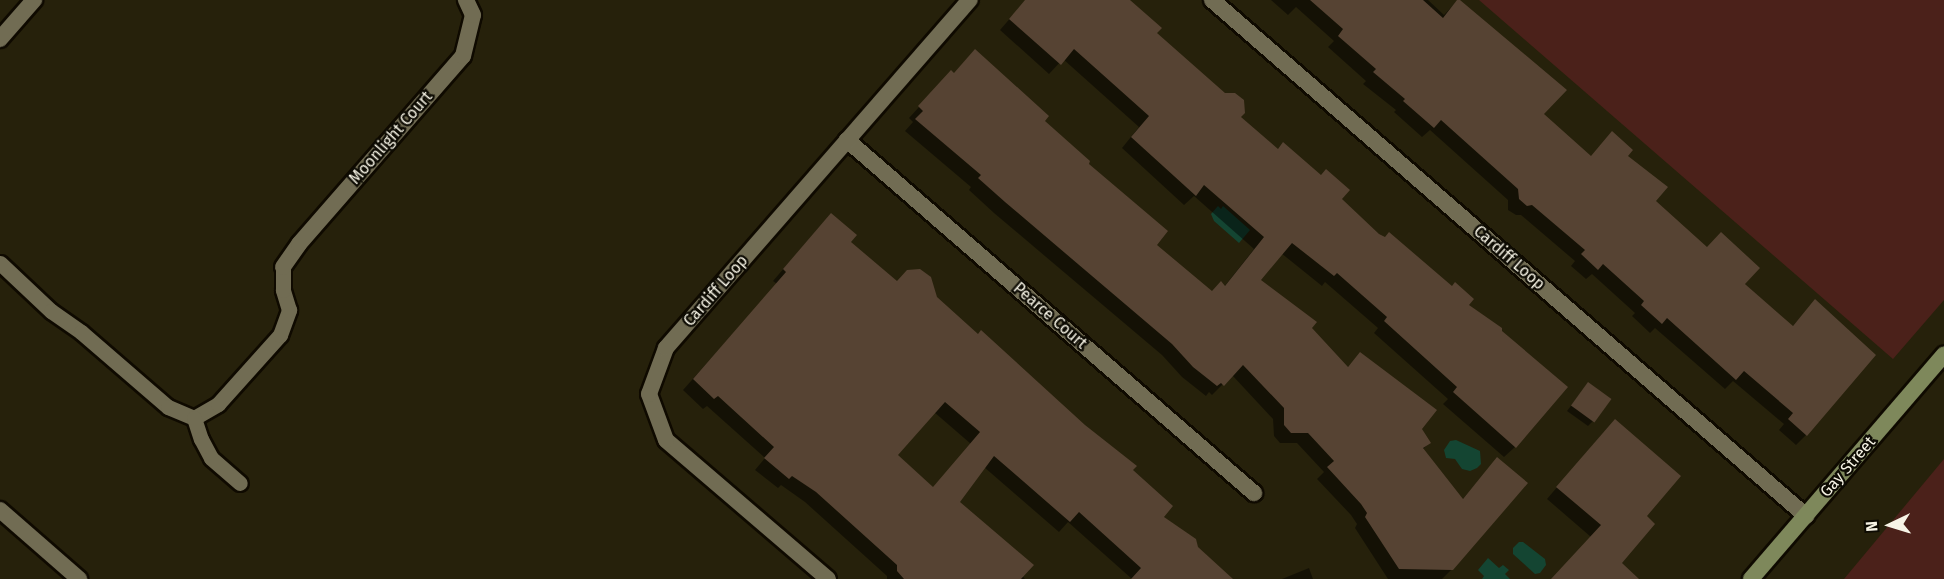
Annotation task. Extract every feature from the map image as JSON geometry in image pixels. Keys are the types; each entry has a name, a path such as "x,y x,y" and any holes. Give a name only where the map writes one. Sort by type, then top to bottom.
{"main road":[{"name":"Gay Street","path":"1751,579 1944,355"}],"street":[{"path":"3,29 34,0"},
{"name":"Moonlight Court","path":"283,267 299,244 463,56 473,15 466,0"},
{"name":"Cardiff Loop","path":"828,579 666,440 650,394 666,348 970,0"},
{"name":"Cardiff Loop","path":"1212,0 1806,516"},
{"name":"Pearce Court","path":"847,140 1254,493"},
{"path":"0,510 79,579"}],"lane":[{"path":"0,263 43,305 81,332 168,407 194,418 211,458 240,483"},
{"path":"194,418 218,405 280,335 289,310 283,290 283,267"}],"shaded area":[{"path":"1479,0 1944,0 1944,300 1893,359"},
{"path":"1218,206 1221,209 1223,206 1250,230 1239,243 1214,221 1211,214"},
{"path":"1456,440 1480,451 1481,464 1477,468 1470,471 1462,469 1455,459 1446,458 1444,450 1450,441"},
{"path":"1944,459 1944,579 1844,579"},
{"path":"1519,542 1523,542 1545,559 1546,565 1540,573 1535,574 1513,554 1513,548"},
{"path":"1488,558 1499,568 1503,565 1509,570 1505,574 1510,579 1482,579 1484,576 1478,570"}],"building":[{"path":"1025,0 1130,0 1162,28 1157,33 1225,93 1235,93 1244,100 1245,113 1241,117 1278,149 1283,142 1321,175 1326,169 1350,190 1342,199 1379,234 1385,237 1389,232 1452,286 1455,282 1474,299 1469,305 1502,328 1502,331 1568,387 1516,448 1453,392 1457,387 1384,321 1387,317 1337,273 1334,276 1292,243 1261,280 1317,322 1312,328 1348,367 1360,352 1437,410 1422,429 1431,443 1423,448 1463,499 1497,457 1528,483 1453,570 1399,569 1365,517 1367,513 1361,504 1327,467 1334,461 1308,433 1291,433 1284,425 1284,408 1243,365 1224,386 1221,383 1217,386 1193,367 1172,344 1005,202 978,178 981,175 915,119 923,111 918,106 951,70 954,73 975,49 1049,116 1045,121 1090,161 1089,164 1168,231 1157,245 1212,291 1221,281 1225,286 1264,237 1204,185 1196,196 1131,137 1149,116 1074,49 1061,65 1009,19"},
{"path":"1310,0 1423,0 1443,18 1457,0 1460,0 1567,90 1544,114 1591,156 1612,131 1633,150 1628,156 1668,187 1656,201 1707,247 1721,232 1760,268 1745,284 1793,326 1815,299 1876,355 1807,436 1788,419 1793,413 1744,371 1736,380 1667,318 1662,324 1641,305 1644,301 1603,264 1598,270 1581,254 1585,250 1532,205 1527,206 1519,199 1518,189 1441,120 1434,128 1403,101 1405,99 1373,72 1376,69 1338,36 1343,29"},
{"path":"831,213 857,235 851,242 897,281 907,270 920,269 931,277 937,297 978,334 981,330 1085,425 1137,466 1133,470 1173,506 1164,517 1196,539 1198,547 1233,579 1131,579 1141,568 1079,512 1070,522 994,456 960,502 1034,565 1021,579 904,579 897,571 897,565 816,492 792,476 789,479 764,458 774,447 718,396 714,399 693,379 786,272 783,269","holes":["945,402 980,432 933,487 898,455"]},
{"path":"1588,382 1611,399 1594,423 1571,405"},
{"path":"1615,419 1681,476 1647,516 1655,524 1622,563 1639,579 1551,579 1601,525 1556,487"}]}
